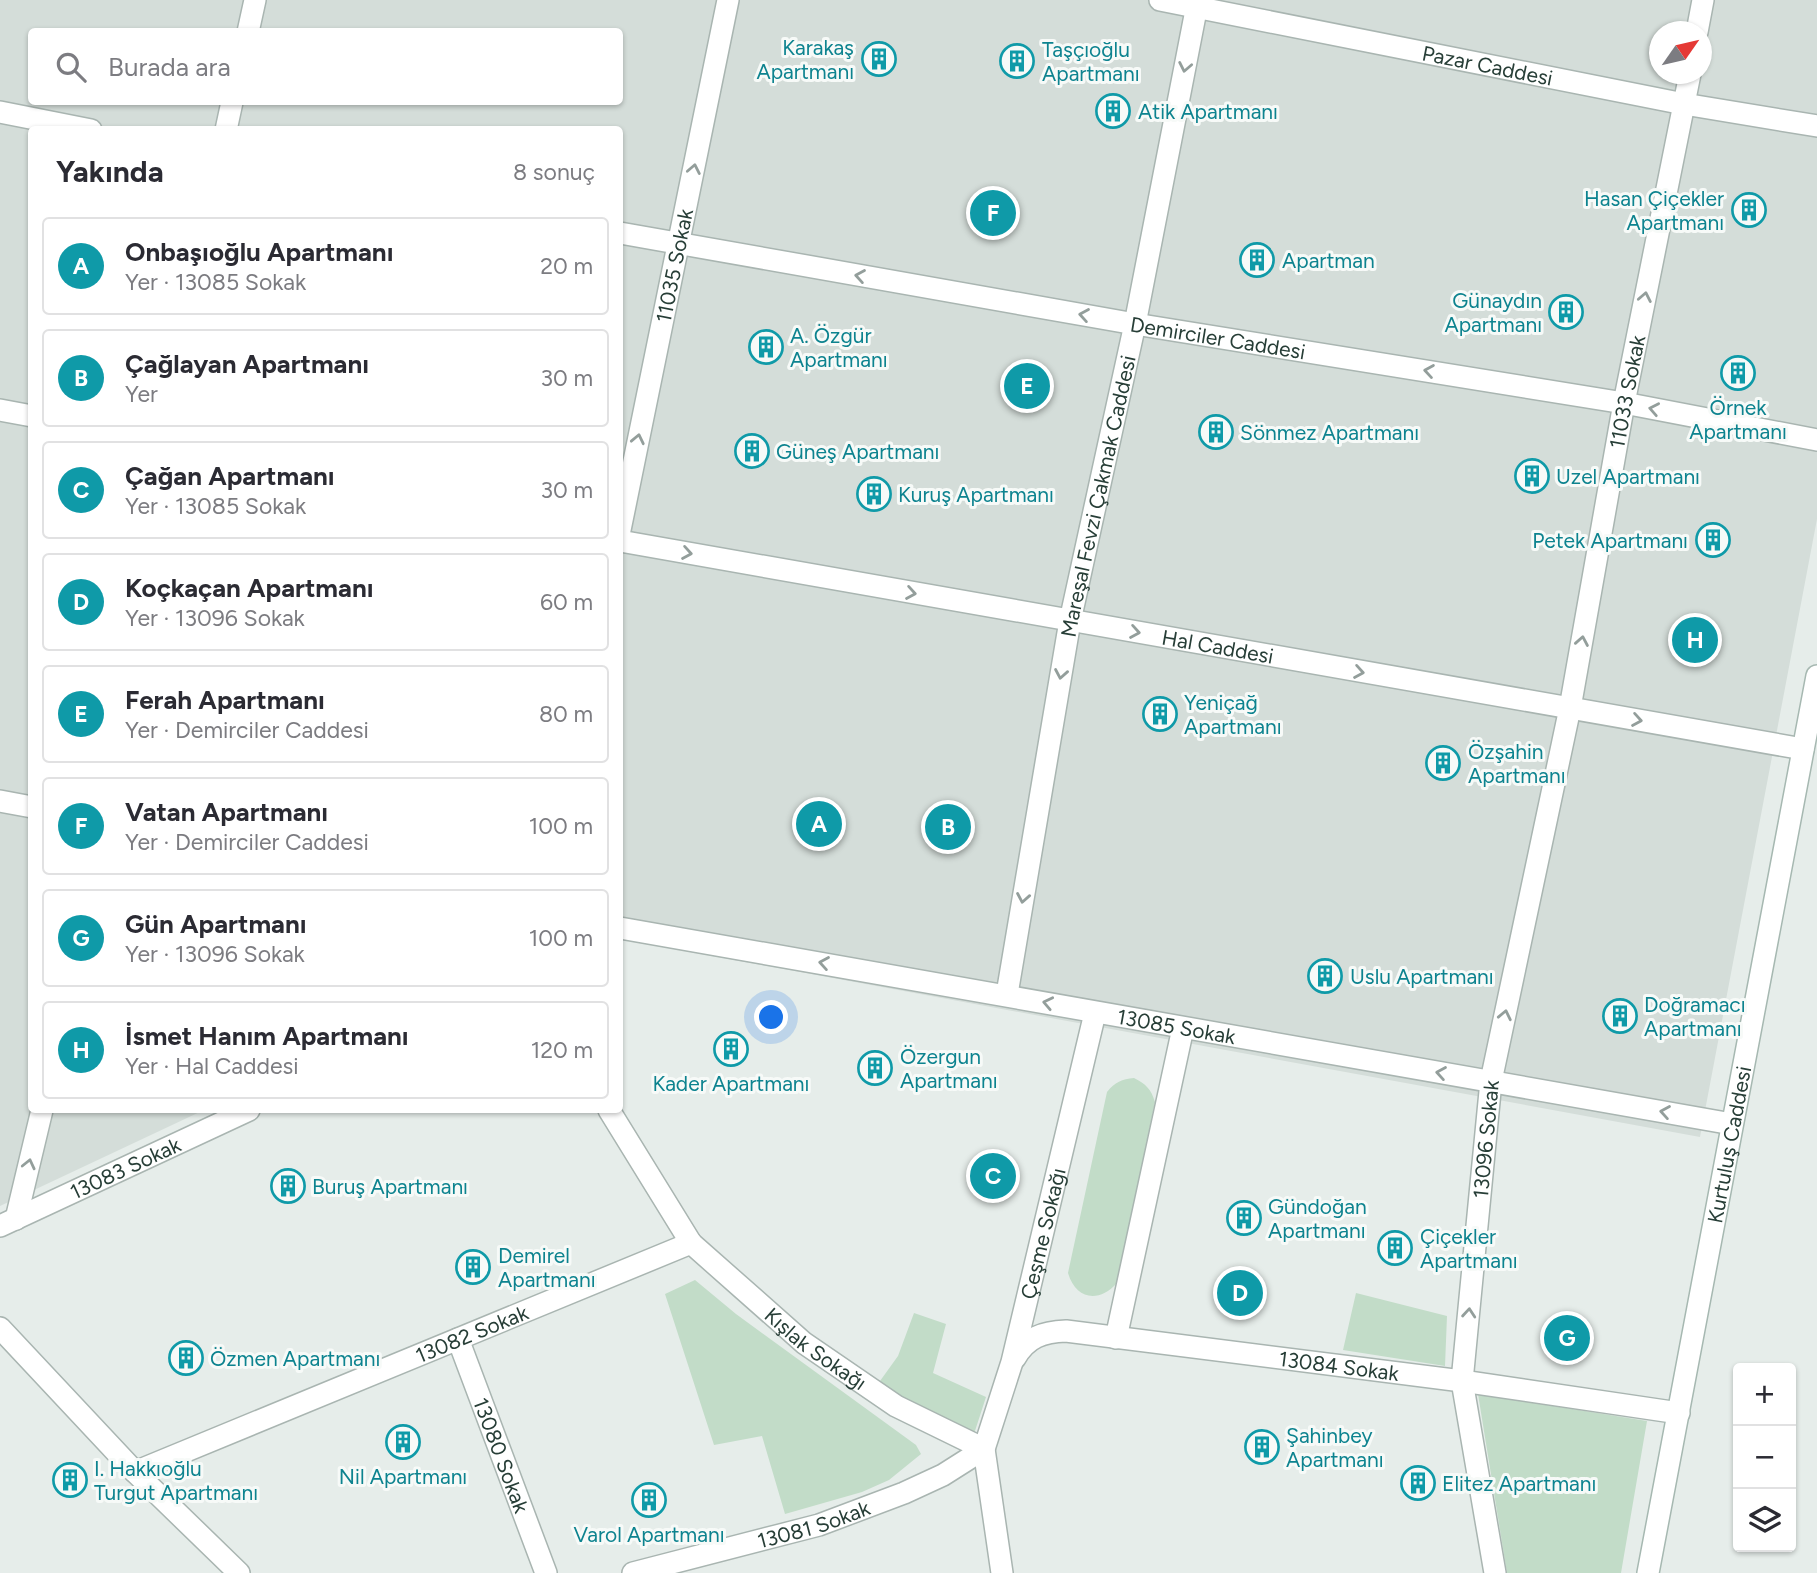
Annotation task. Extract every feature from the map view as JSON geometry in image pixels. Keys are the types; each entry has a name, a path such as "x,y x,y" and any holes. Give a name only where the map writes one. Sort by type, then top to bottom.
{"street":[{"path":"249,28 255,0"},
{"name":"11035 Sokak","path":"623,516 728,0"},
{"name":"Pazar Caddesi","path":"1160,0 1197,4 1684,104 1817,127"},
{"path":"1699,21 1703,0"},
{"name":"Mareşal Fevzi Çakmak Caddesi","path":"1007,994 1070,621 1135,324 1197,4"},
{"name":"11033 Sokak","path":"1570,708 1624,402 1688,84"},
{"path":"227,126 231,105"},
{"path":"0,112 71,126"},
{"name":"Demirciler Caddesi","path":"623,234 1135,324 1624,402 1817,440"},
{"path":"0,410 28,415"},
{"name":"Hal Caddesi","path":"623,542 1810,751"},
{"name":"Kurtuluş Caddesi","path":"1648,1573 1732,1124 1810,751 1817,676"},
{"name":"13096 Sokak","path":"1495,1573 1462,1381 1491,1081 1570,708"},
{"path":"0,801 28,806"},
{"name":"13085 Sokak","path":"623,929 1007,994 1095,1013 1732,1124"},
{"name":"Çeşme Sokağı","path":"984,1449 1012,1362 1095,1013"},
{"path":"1116,1338 1184,1028"},
{"path":"8,1223 41,1113"},
{"name":"13083 Sokak","path":"8,1223 243,1113"},
{"name":"Kışlak Sokağı","path":"611,1113 691,1242 804,1343 896,1406 984,1449"},
{"name":"13082 Sokak","path":"135,1472 691,1242"},
{"path":"0,1328 135,1472 239,1573"},
{"name":"13084 Sokak","path":"1012,1362 1030,1339 1047,1332 1066,1331 1462,1381 1679,1413"},
{"name":"13080 Sokak","path":"458,1339 546,1573"},
{"path":"984,1449 1002,1573"},
{"name":"13081 Sokak","path":"633,1573 819,1525 904,1493 943,1475 984,1449"}],"shaded area":[{"path":"0,0 1817,0 1817,519 1700,1137 623,940 623,126 28,126 28,1113 198,1113 0,1206"}],"green space":[{"path":"1134,1078 1148,1087 1155,1102 1117,1283 1103,1294 1089,1296 1076,1289 1068,1273 1107,1092 1119,1082"},
{"path":"695,1280 736,1314 916,1445 921,1454 889,1480 862,1492 785,1514 762,1436 714,1445 665,1294"},
{"path":"1356,1293 1447,1316 1445,1366 1343,1350"},
{"path":"914,1313 946,1324 933,1373 986,1397 974,1434 904,1404 880,1381 898,1356"},
{"path":"1478,1394 1647,1421 1621,1573 1507,1573"}],"place":[{"name":"Karakaş Apartmanı","path":"879,59"},
{"name":"Taşçıoğlu Apartmanı","path":"1017,61"},
{"name":"Atik Apartmanı","path":"1113,111"},
{"name":"Hasan Çiçekler Apartmanı","path":"1749,210"},
{"name":"Vatan Apartmanı","path":"993,213"},
{"name":"Apartman","path":"1257,260"},
{"name":"Günaydın Apartmanı","path":"1566,312"},
{"name":"A. Özgür Apartmanı","path":"766,347"},
{"name":"Örnek Apartmanı","path":"1738,373"},
{"name":"Ferah Apartmanı","path":"1027,386"},
{"name":"Sönmez Apartmanı","path":"1216,432"},
{"name":"Güneş Apartmanı","path":"752,451"},
{"name":"Uzel Apartmanı","path":"1532,476"},
{"name":"Kuruş Apartmanı","path":"874,494"},
{"name":"Petek Apartmanı","path":"1713,540"},
{"name":"İsmet Hanım Apartmanı","path":"1695,640"},
{"name":"Yeniçağ Apartmanı","path":"1160,714"},
{"name":"Özşahin Apartmanı","path":"1443,763"},
{"name":"Onbaşıoğlu Apartmanı","path":"819,824"},
{"name":"Çağlayan Apartmanı","path":"948,827"},
{"name":"Uslu Apartmanı","path":"1325,976"},
{"name":"Doğramacı Apartmanı","path":"1620,1016"},
{"name":"Kader Apartmanı","path":"731,1049"},
{"name":"Özergun Apartmanı","path":"875,1068"},
{"name":"Çağan Apartmanı","path":"993,1176"},
{"name":"Buruş Apartmanı","path":"288,1186"},
{"name":"Gündoğan Apartmanı","path":"1244,1218"},
{"name":"Çiçekler Apartmanı","path":"1395,1248"},
{"name":"Demirel Apartmanı","path":"473,1267"},
{"name":"Koçkaçan Apartmanı","path":"1240,1293"},
{"name":"Gün Apartmanı","path":"1567,1338"},
{"name":"Özmen Apartmanı","path":"186,1358"},
{"name":"Nil Apartmanı","path":"403,1442"},
{"name":"Şahinbey Apartmanı","path":"1262,1447"},
{"name":"I. Hakkıoğlu Turgut Apartmanı","path":"70,1480"},
{"name":"Elitez Apartmanı","path":"1418,1483"},
{"name":"Varol Apartmanı","path":"649,1500"}]}
